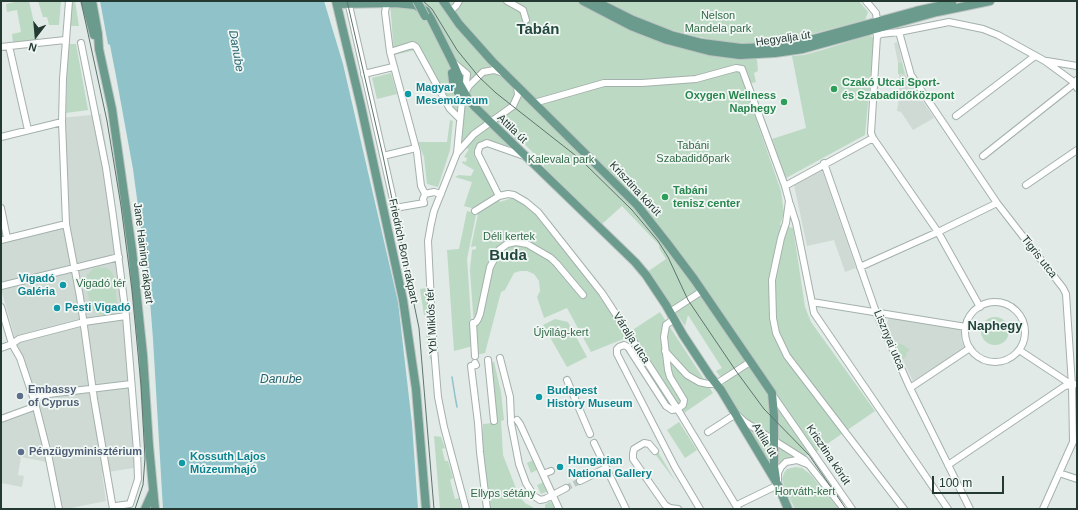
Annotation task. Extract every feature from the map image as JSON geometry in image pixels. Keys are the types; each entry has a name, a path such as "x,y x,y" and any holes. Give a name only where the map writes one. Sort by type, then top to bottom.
{"main road":[{"path":"85,1 99,49"},
{"name":"Jane Haining rakpart","path":"92,1 99,49 112,109 133,258 142,339 155,509"},
{"path":"417,1 451,64 453,81 463,97"},
{"name":"Krisztina körút","path":"443,1 463,28 504,74 637,205 702,291 772,393"},
{"name":"Hegyalja út","path":"583,1 631,26 667,40 704,50 757,55 789,51 937,12 990,1"},
{"name":"Hegyalja út","path":"595,1 633,20 671,35 702,43 734,48 757,48 788,45 876,29 935,4 963,1"},
{"name":"Attila út","path":"336,3 392,2 415,6 426,11 451,64 459,77 463,97 635,262 646,275 736,414 778,485 788,509"},
{"name":"Friedrich Born rakpart","path":"336,3 361,106 403,300 416,389 426,509"},
{"path":"452,73 460,83"},
{"path":"772,393 774,416 774,466 778,485"},
{"path":"145,509 154,489"}],"street":[{"path":"450,11 459,1"},
{"path":"507,1 523,10 526,20"},
{"path":"866,1 876,13 871,133 938,232 980,307"},
{"path":"69,2 65,40 62,122 66,224 84,322 105,463 114,507 130,504 138,479 137,464 129,384 126,316 119,257 106,168 81,44"},
{"path":"348,2 395,208 424,203"},
{"path":"351,18 353,12 363,2"},
{"path":"392,2 386,7 386,12 393,67 416,148 421,186 425,194 423,199 424,203 426,207 434,211"},
{"path":"876,29 899,32 944,22 983,29 998,35 1045,61 1076,84 984,156"},
{"name":"Tigris utca","path":"899,32 911,75 997,203 1065,291 1067,298 1075,385 1073,442 1043,509"},
{"path":"1,47 65,40"},
{"path":"390,52 413,45 416,47 450,109 460,119"},
{"path":"9,46 28,130"},
{"path":"956,116 1035,56"},
{"path":"1045,61 1077,66"},
{"path":"451,64 466,74 457,153"},
{"path":"364,74 393,67"},
{"path":"534,103 604,83 642,83 696,79 739,68 743,71 785,186 796,223 814,313 948,509"},
{"path":"463,97 469,86 483,72 494,70 504,74"},
{"path":"457,153 474,134 514,104 518,95 517,86"},
{"path":"1,137 62,122"},
{"path":"785,186 873,138"},
{"path":"475,211 499,196 478,151 480,146 487,143 526,157"},
{"path":"383,156 416,148"},
{"path":"1026,185 1077,150"},
{"name":"Ybl Miklós tér","path":"457,153 434,211 430,224 428,245 437,391 445,430 466,509"},
{"name":"Lisznyai utca","path":"824,164 876,312 910,388 970,509"},
{"path":"425,194 434,192 441,194"},
{"name":"Váralja utca","path":"499,196 508,194 514,195 529,204 538,212 602,293 738,506"},
{"path":"789,201 786,224 781,238 772,280 773,318 776,333 787,356 904,509"},
{"path":"860,267 938,232 997,203"},
{"path":"1,208 4,239 66,224"},
{"path":"475,356 474,323 480,314 490,267 499,250 507,244 516,242 527,244 551,258 583,295"},
{"path":"3,286 119,257"},
{"path":"670,312 702,291"},
{"path":"812,302 966,327"},
{"path":"994,303 1002,304 1009,306 1020,316 1024,327 1024,339 1019,350 1011,358 1000,362 994,362 982,359 970,348 966,338 966,327 972,313 980,307 994,303"},
{"path":"1,307 12,344 20,358 35,403 48,454 59,509"},
{"path":"1,348 12,344 19,339 84,322 126,316"},
{"path":"674,319 666,325 664,332 666,362 670,377 684,400 683,405 677,409 672,410 666,406 628,347 624,345 617,345 617,354 675,467 700,509"},
{"path":"910,388 970,348"},
{"path":"1019,350 1075,385"},
{"path":"665,351 692,379 699,382 716,384 750,362"},
{"path":"500,358 515,422 519,464 531,491 534,496 540,500 545,500 566,488"},
{"path":"488,360 494,421"},
{"path":"666,362 676,364"},
{"path":"475,363 476,365 471,366 487,509"},
{"path":"567,380 590,434"},
{"path":"1,419 31,408 40,395 129,384"},
{"path":"948,465 1066,386 1075,385"},
{"name":"Krisztina körút","path":"772,393 852,509"},
{"path":"708,432 736,414"},
{"name":"Krisztina körút","path":"736,414 745,422 796,453 808,464 844,509"},
{"path":"515,422 543,474 559,509"},
{"path":"594,443 626,509"},
{"path":"655,451 649,444 644,443 634,449 633,459 665,504 670,508 678,509"},
{"path":"738,506 778,485 778,473 781,466 786,462 797,460 808,464"},
{"path":"580,481 606,468"},
{"path":"543,474 551,471"},
{"path":"1059,474 1077,479"}],"shaded area":[{"path":"898,42 902,62 898,63 894,43"},
{"path":"899,74 905,74 934,118 913,130 901,112 897,111 899,98"},
{"path":"101,114 122,248 140,467 102,473 106,501 66,509 58,509 47,462 21,457 18,475 24,476 22,487 1,483 1,418 34,404 1,289 1,242 65,227 61,118"},
{"path":"822,170 856,268 845,272 834,240 807,246 794,185"},
{"path":"889,318 961,329 961,340 965,348 913,381 886,325"}],"green space":[{"path":"29,1 38,40 13,43 12,34 21,32 17,10 7,12 6,4"},
{"path":"38,1 61,1 59,25 49,25 47,17 43,17"},
{"path":"75,1 79,26 68,26 72,4"},
{"path":"390,1 577,1 597,12 755,57 757,60 758,71 754,73 756,82 752,83 749,81 749,76 746,72 739,70 781,191 784,213 780,225 793,228 805,307 811,322 875,411 814,453 778,468 771,469 721,386 725,383 716,371 722,368 688,315 685,326 649,272 666,259 659,248 659,245 622,206 602,224 544,167 544,163 522,142 519,143 515,139 507,147 478,143 474,151 475,158 500,202 512,198 529,207 595,289 628,337 591,352 567,308 544,318 537,297 540,291 539,281 534,274 527,271 520,271 514,273 505,290 501,292 485,353 476,355 470,270 472,250 476,249 476,246 471,247 478,214 475,209 464,206 472,182 455,177 459,175 471,176 474,170 462,163 463,161 466,162 467,158 464,157 469,149 459,146 462,115 453,107 420,49 394,55"},
{"name":"Nelson Mandela park","path":"605,1 859,1 868,12 865,20 796,38 757,43 729,43 664,28 626,12"},
{"name":"Czakó Utcai Sport- és Szabadidőközpont","path":"870,35 874,39 865,135 786,178 772,139 806,128 792,56 804,55"},
{"path":"68,44 76,44 88,110 66,113"},
{"path":"902,62 905,74 898,74 898,63"},
{"path":"391,73 397,94 377,99 372,78"},
{"path":"450,120 453,121 450,150 438,187 427,184 424,157 418,142 447,142"},
{"path":"467,211 476,215 467,259 471,319 469,320 473,346 454,351 447,250 459,249"},
{"name":"Vigadó tér","path":"97,267 110,270 115,278 117,305 113,312 104,315 96,313 90,306 86,283 87,275"},
{"path":"427,288 428,314 424,315 420,289"},
{"path":"660,312 713,393 684,413 631,331"},
{"path":"995,317 1005,321 1009,331 1005,341 995,345 985,341 981,331 985,321"},
{"name":"Újvilág-kert","path":"555,319 568,322 587,357 567,367 543,325"},
{"path":"426,334 429,334 431,359 430,359"},
{"path":"898,343 910,350 903,359 896,344"},
{"name":"Ellyps sétány","path":"491,360 494,362 501,392 504,420 501,421 503,455 519,496 525,503 534,508 545,508 545,505 550,501 556,509 490,509 481,450 483,424 493,423 484,361"},
{"path":"679,422 697,450 685,458 667,430"},
{"path":"434,436 441,437 445,448 442,449 445,461 448,461 453,478 450,480 455,499 459,498 461,509 440,509"},
{"path":"658,452 676,482 655,454"},
{"path":"533,460 537,470 531,473 527,463"},
{"name":"Horváth-kert","path":"796,467 802,468 810,474 839,509 795,509 782,479 787,469"},
{"path":"544,482 548,491 541,494 537,485"}],"water":[{"name":"Danube","path":"100,1 324,1 343,64 398,302 412,424 418,509 163,509 149,288 133,169 110,45 108,44"}],"waterway":[{"path":"452,377 455,396"},
{"path":"455,396 457,407"}],"tunnel":[{"path":"566,488 580,481"}],"tram line":[{"path":"81,1 107,121 121,206 132,290 141,385 145,458 143,485 135,509"},
{"path":"347,1 383,156 419,328 434,509"},
{"path":"423,1 432,9 457,50 479,77 496,93 580,159 632,210 658,241 668,257 688,300 736,371 764,409 809,455 846,509"}],"place":[{"name":"Czakó Utcai Sport- és Szabadidőközpont","path":"834,89"},
{"name":"Magyar Mesemúzeum","path":"408,94"},
{"name":"Oxygen Wellness Naphegy","path":"784,102"},
{"name":"Tabáni tenisz center","path":"665,197"},
{"name":"Vigadó Galéria","path":"63,285"},
{"name":"Pesti Vigadó","path":"57,308"},
{"name":"Embassy of Cyprus","path":"20,396"},
{"name":"Budapest History Museum","path":"539,397"},
{"name":"Pénzügyminisztérium","path":"21,452"},
{"name":"Kossuth Lajos Múzeumhajó","path":"182,463"},
{"name":"Hungarian National Gallery","path":"560,467"}],"district":[{"name":"Tabán","path":"538,30"},
{"name":"Buda","path":"508,256"},
{"name":"Naphegy","path":"995,326"}],"park label":[{"name":"Tabáni Szabadidőpark","path":"693,152"},
{"name":"Kalevala park","path":"561,160"},
{"name":"Déli kertek","path":"509,237"}]}
